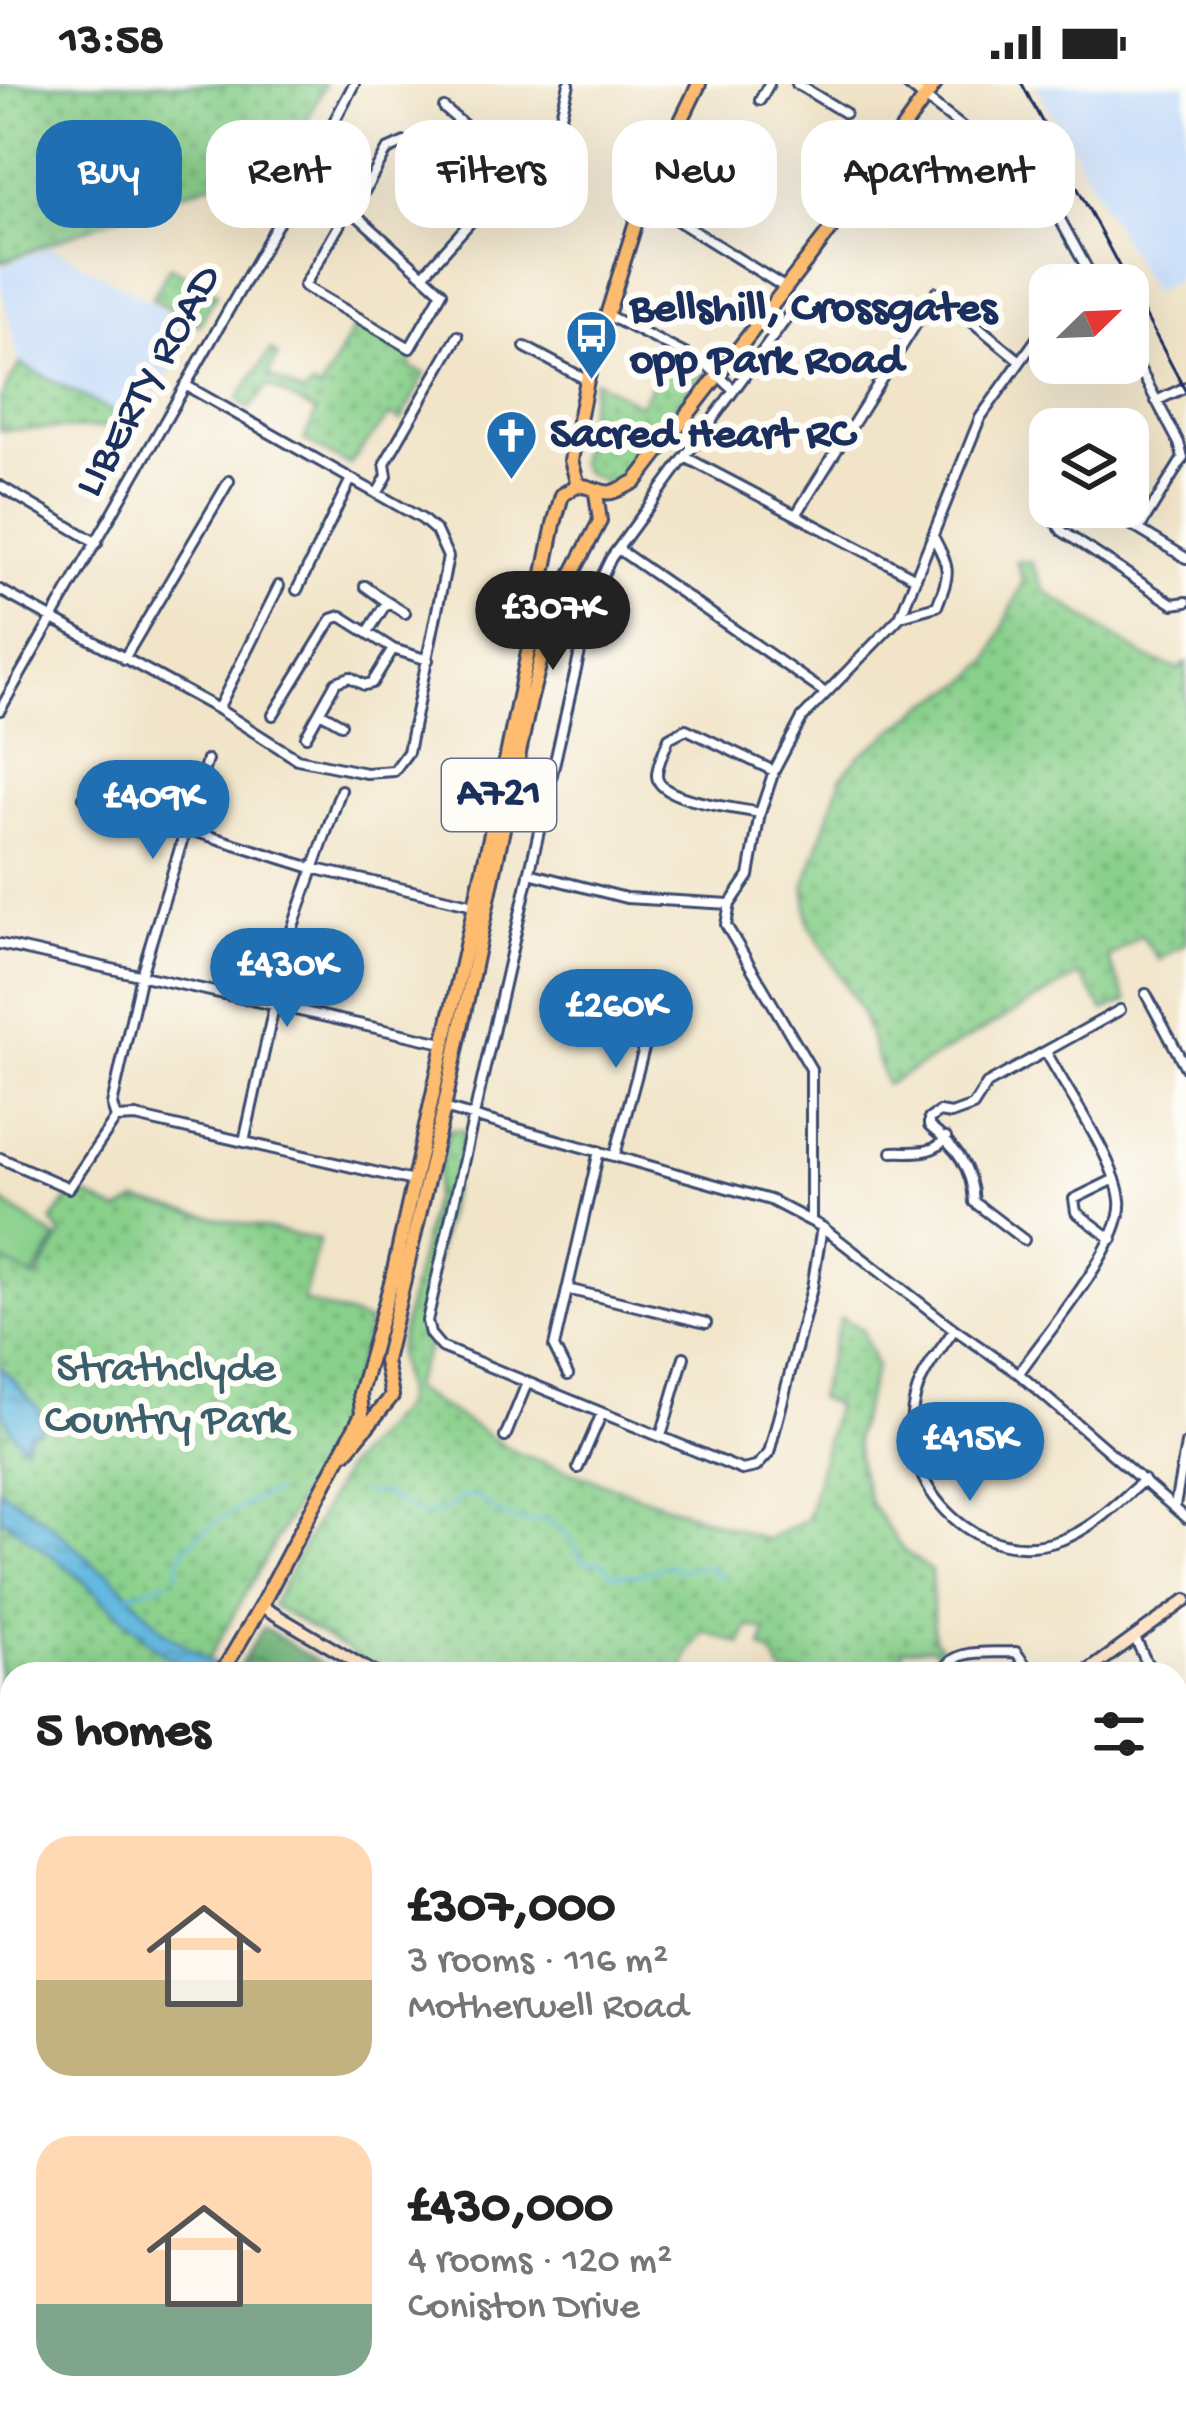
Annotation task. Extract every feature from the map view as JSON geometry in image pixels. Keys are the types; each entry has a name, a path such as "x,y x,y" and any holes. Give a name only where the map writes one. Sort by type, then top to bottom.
{"main road":[{"name":"A721","path":"682,120 699,84"},
{"path":"578,484 596,493 614,493 636,481 825,237 935,84"},
{"name":"A721","path":"228,1662 362,1414 360,1394 413,1181 549,547 562,495 578,484 571,460 587,380 635,228"},
{"name":"A721","path":"336,1461 394,1391 385,1361 530,701 554,608 600,521 596,493"},
{"path":"549,547 560,558 577,559"},
{"path":"367,1378 389,1380"},
{"path":"362,1400 385,1406"}],"street":[{"name":"LIBERTY ROAD","path":"335,120 354,84"},
{"path":"560,120 569,84"},
{"path":"760,100 770,84"},
{"path":"797,84 845,113"},
{"path":"908,84 1045,192 1084,264"},
{"path":"444,108 458,120"},
{"path":"371,178 387,150 395,146"},
{"name":"LIBERTY ROAD","path":"0,710 275,228"},
{"path":"338,228 304,286 410,348 442,292 370,228"},
{"path":"422,275 464,228"},
{"path":"691,228 784,286"},
{"path":"796,515 936,292 1018,360"},
{"path":"797,304 618,549 593,595 472,1115 427,1321 430,1334 441,1347 527,1383 742,1470 756,1467 769,1453 812,1288 822,1227"},
{"path":"608,315 706,365 734,390"},
{"path":"377,494 387,476 385,463 458,336"},
{"path":"811,1220 811,1069 726,925 730,904 749,876 760,813 774,771 802,718 900,617 980,418 1029,346"},
{"path":"525,347 587,380"},
{"path":"1147,384 1183,458 1139,529 1186,558"},
{"path":"0,590 218,709 297,759 366,773 394,771 408,752 448,557 436,531 184,385"},
{"path":"1156,401 1186,387"},
{"path":"685,458 916,578"},
{"path":"297,590 352,479"},
{"path":"124,658 229,481"},
{"path":"0,486 97,543"},
{"path":"1060,528 1173,604 1186,602"},
{"path":"900,617 937,606 949,575 934,538"},
{"path":"618,549 824,692"},
{"path":"218,709 279,586"},
{"path":"365,586 405,613"},
{"path":"368,632 387,602"},
{"path":"273,715 327,626 341,616 393,649 428,660"},
{"path":"306,736 336,682 350,677 364,685 371,683 393,649"},
{"path":"320,712 341,724"},
{"path":"760,813 670,795 658,784 657,774 669,738 686,730 774,771"},
{"path":"116,1118 112,1105 141,975 207,760"},
{"path":"244,1142 273,1004 312,868 341,790"},
{"path":"84,797 312,868 474,905"},
{"path":"529,873 626,898 730,904"},
{"path":"0,944 443,1042"},
{"path":"1146,994 1186,1068"},
{"path":"615,1155 658,997"},
{"path":"1024,1240 974,1202 968,1165 929,1126 933,1115 973,1106 987,1084 1120,1010"},
{"path":"598,1027 646,1039"},
{"path":"1018,1373 1112,1239 1120,1209 1115,1179 1046,1052"},
{"path":"444,1108 770,1199 811,1220 1018,1373 1186,1518"},
{"path":"116,1118 136,1117 413,1181"},
{"path":"0,1158 69,1188 116,1118"},
{"path":"892,1152 928,1151 940,1147 946,1138"},
{"path":"568,1376 554,1347 599,1151"},
{"path":"1112,1239 1073,1205 1074,1199 1115,1179"},
{"path":"567,1289 706,1323"},
{"path":"954,1329 916,1390 911,1419 924,1483 948,1514 983,1537 1024,1547 1077,1532 1144,1480"},
{"path":"661,1436 684,1357"},
{"path":"505,1437 527,1383"},
{"path":"578,1468 602,1413"},
{"path":"1175,1508 1186,1444"},
{"path":"1101,1662 1186,1600"},
{"path":"261,1606 356,1662"},
{"path":"1135,1638 1146,1662"},
{"path":"947,1662 955,1656 1016,1652 1023,1662"}],"shaded area":[{"path":"1036,84 1186,84 1186,275 1152,293 1149,264 1136,264 1075,154 1075,120 1056,120"},
{"path":"51,246 195,327 140,425 20,364 0,285 0,266"}],"green space":[{"path":"0,84 325,84 307,120 206,120 206,185 182,193 182,120 36,120 36,228 89,228 0,263"},
{"path":"170,266 217,293 199,325 152,299"},
{"path":"356,323 414,351 410,367 425,374 401,421 390,415 349,465 304,440 316,412 268,386 249,409 237,400 271,350 278,356 268,375 303,394 312,387 320,391"},
{"path":"669,356 703,373 621,476 605,483 583,471 578,461 594,380 640,405"},
{"path":"20,364 142,427 0,430 0,398"},
{"path":"1016,561 1031,562 1045,591 1147,658 1178,669 1186,663 1186,943 1159,960 1141,935 1108,959 1127,1001 1104,1011 1080,975 886,1085 861,1011 808,922 805,885 842,776 858,757 929,703 969,681 990,659 1023,581"},
{"path":"449,1129 465,1131 420,1329 429,1347 411,1388 517,1453 766,1540 807,1519 835,1405 817,1398 841,1317 862,1329 876,1366 855,1437 870,1503 903,1550 931,1571 934,1638 946,1654 932,1647 902,1649 903,1662 776,1662 762,1648 766,1630 748,1627 741,1644 703,1631 686,1662 367,1662 272,1605 345,1468 401,1408 404,1395 397,1353"},
{"name":"Strathclyde Country Park","path":"76,1190 119,1212 137,1201 319,1240 303,1301 369,1322 340,1427 207,1662 0,1662 0,1258 36,1279 62,1235 51,1221"},
{"path":"0,1200 57,1239 32,1278 0,1268"},
{"path":"263,1627 318,1662 242,1662"}],"water":[{"path":"0,1366 39,1409 41,1429 29,1433 25,1446 3,1410"},
{"path":"0,1489 107,1571 166,1633 211,1662 176,1662 162,1653 72,1571 0,1517"}],"waterway":[{"path":"177,1574 181,1555 209,1527 238,1508 275,1493"},
{"path":"363,1493 383,1494 421,1516 447,1510 461,1497 479,1497 509,1518 546,1519 568,1536 583,1561 605,1564 612,1574 637,1575 669,1565 678,1570 707,1566 720,1577"},
{"path":"125,1596 169,1581"}],"railway":[{"path":"1022,84 1186,392"}],"place":[{"name":"Bellshill, Crossgates opp Park Road","path":"591,382"},
{"name":"Sacred Heart RC","path":"511,482"}]}
